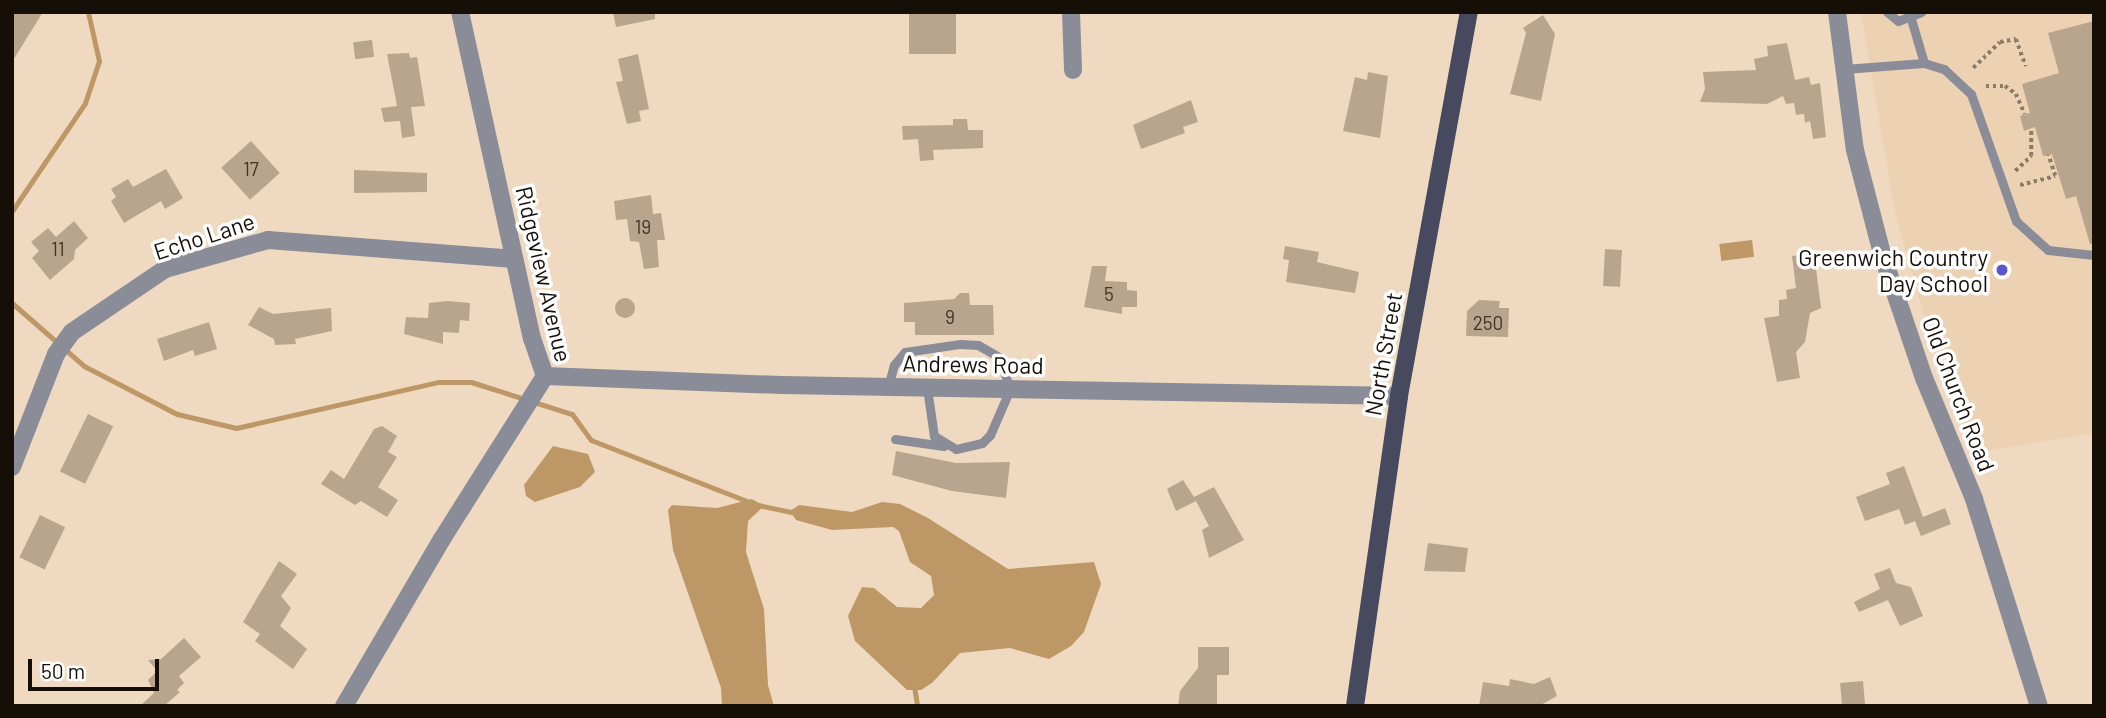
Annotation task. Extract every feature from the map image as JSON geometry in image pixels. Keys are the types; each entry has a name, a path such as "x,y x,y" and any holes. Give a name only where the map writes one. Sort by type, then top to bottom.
{"main road":[{"name":"North Street","path":"1355,706 1399,396 1469,12"}],"street":[{"name":"Ridgeview Avenue","path":"344,706 442,539 541,382 460,12"},
{"path":"1071,12 1073,70"},
{"name":"Old Church Road","path":"1837,12 1856,150 1882,254 1924,378 1974,499 2039,706"},
{"name":"Echo Lane","path":"12,467 56,354 72,332 165,269 268,240 514,259"},
{"name":"Andrews Road","path":"541,382 1399,396"}],"lane":[{"path":"1888,12 1898,21 1921,12"},
{"path":"1910,16 1924,63"},
{"path":"1844,69 1924,63 1944,69 1971,94 2002,191 2026,234 2048,250 2094,255"},
{"path":"888,387 894,365 905,352 960,344 978,345 999,357 1010,389 982,443 956,449 895,439"},
{"path":"927,388 934,436 945,446"}],"path":[{"path":"1973,68 2000,42 2016,39 2026,66"},
{"path":"1986,86 2005,86 2016,94 2025,114"},
{"path":"2015,171 2031,156 2031,128"},
{"path":"2020,186 2054,176 2048,155"}],"shaded area":[{"name":"Greenwich Country Day School","path":"1861,12 2094,12 2094,433 1975,453 1927,326 1895,214"},
{"path":"1752,240 1754,257 1721,261 1719,244"},
{"path":"553,446 588,454 595,472 580,487 535,502 526,496 524,485"},
{"path":"752,499 764,506 748,521 746,552 764,609 768,685 774,706 722,706 721,688 673,550 668,510 672,505 717,508"},
{"path":"882,502 900,504 928,518 1008,569 1094,562 1101,584 1084,632 1071,646 1049,659 1010,648 960,653 932,683 921,690 907,690 855,641 848,616 862,587 874,588 897,607 921,608 934,595 931,576 910,562 899,531 893,527 832,530 796,520 790,511 799,505 852,512"}],"building":[{"path":"12,12 43,12 12,62"},
{"path":"613,12 655,12 655,19 616,27"},
{"path":"909,12 956,12 956,54 909,54"},
{"path":"1543,15 1555,34 1541,101 1510,94 1526,33 1523,28"},
{"path":"2094,21 2094,244 2090,244 2076,196 2066,199 2052,154 2043,156 2035,127 2024,131 2020,116 2030,113 2022,84 2059,73 2048,33"},
{"path":"372,40 374,57 355,59 353,42"},
{"path":"1787,43 1795,80 1809,77 1811,85 1820,83 1826,137 1813,139 1810,121 1805,123 1804,114 1796,115 1794,103 1786,104 1783,96 1767,104 1700,102 1705,89 1703,72 1756,70 1754,59 1768,56 1767,46"},
{"path":"409,53 410,58 417,57 425,106 411,107 415,136 402,138 400,121 384,122 381,108 397,106 387,54"},
{"path":"638,54 649,109 639,111 641,121 627,124 616,82 623,81 618,59"},
{"path":"1368,72 1388,76 1380,138 1343,131 1355,77 1367,80"},
{"path":"1191,100 1198,122 1183,127 1185,133 1141,149 1133,125"},
{"path":"953,119 967,119 968,130 983,130 983,148 933,150 934,160 920,161 918,139 903,140 902,126 953,125"},
{"path":"251,141 280,173 250,200 221,168"},
{"path":"166,169 183,198 165,209 161,201 124,223 111,201 116,197 111,189 128,179 133,187"},
{"path":"354,170 427,173 427,192 354,193"},
{"path":"651,195 653,214 661,213 665,240 657,240 659,267 644,269 639,242 630,241 627,219 616,220 614,201"},
{"path":"74,221 88,238 75,250 74,259 50,280 32,258 39,251 31,242 48,228 56,237"},
{"path":"1285,246 1319,252 1317,262 1359,272 1355,293 1286,282 1289,260 1283,259"},
{"path":"1605,249 1622,250 1620,287 1603,286"},
{"path":"1814,253 1821,308 1810,313 1805,342 1796,352 1800,378 1777,382 1764,318 1779,316 1779,300 1787,299 1786,290 1796,288 1792,256"},
{"path":"1092,266 1107,266 1105,281 1127,282 1127,290 1137,291 1137,307 1122,307 1122,314 1084,307"},
{"path":"960,293 969,293 970,305 993,305 994,335 915,335 915,322 904,322 904,303 954,299"},
{"path":"625,298 632,301 635,308 632,315 625,318 618,315 615,308 618,301"},
{"path":"1479,300 1500,301 1499,308 1509,308 1508,337 1466,336 1467,311"},
{"path":"429,303 470,303 469,321 460,320 459,333 443,332 443,344 404,334 406,317 428,318"},
{"path":"259,307 273,314 331,308 332,331 295,339 296,344 275,345 274,339 248,325"},
{"path":"209,322 217,349 195,356 193,350 164,361 157,339"},
{"path":"88,414 113,426 85,484 60,472"},
{"path":"382,426 397,436 388,452 397,457 378,487 398,500 387,517 361,501 355,505 321,484 331,470 344,479 374,429"},
{"path":"896,451 956,463 1010,462 1006,498 952,491 892,475"},
{"path":"1904,466 1923,517 1945,508 1951,524 1921,536 1915,521 1905,525 1899,509 1865,521 1856,497 1890,484 1886,473"},
{"path":"1183,480 1194,497 1214,487 1244,540 1209,558 1202,530 1209,526 1196,501 1176,511 1167,489"},
{"path":"40,515 65,527 45,570 19,557"},
{"path":"1428,543 1468,548 1465,572 1424,571"},
{"path":"279,561 297,574 281,596 291,608 280,626 307,649 293,669 255,641 260,634 243,622"},
{"path":"1890,568 1896,583 1911,587 1923,616 1900,626 1888,600 1859,612 1854,602 1880,589 1874,574"},
{"path":"184,638 201,657 179,676 184,683 177,690 180,692 164,706 140,706 154,693 148,680 157,671 148,660 161,659"},
{"path":"1198,647 1229,647 1229,675 1217,675 1217,706 1178,706 1180,691 1198,668"},
{"path":"1550,677 1557,696 1539,706 1479,706 1483,682 1509,686 1510,679 1534,684"},
{"path":"1863,681 1865,706 1842,706 1840,683"}],"waterway":[{"path":"12,211 85,103 99,61 88,12"},
{"path":"12,303 84,366 177,414 236,428 439,382 471,382 572,414 591,440 749,502"},
{"path":"758,505 797,513"},
{"path":"914,686 917,706"}],"place":[{"name":"Greenwich Country Day School","path":"2002,270"}]}
